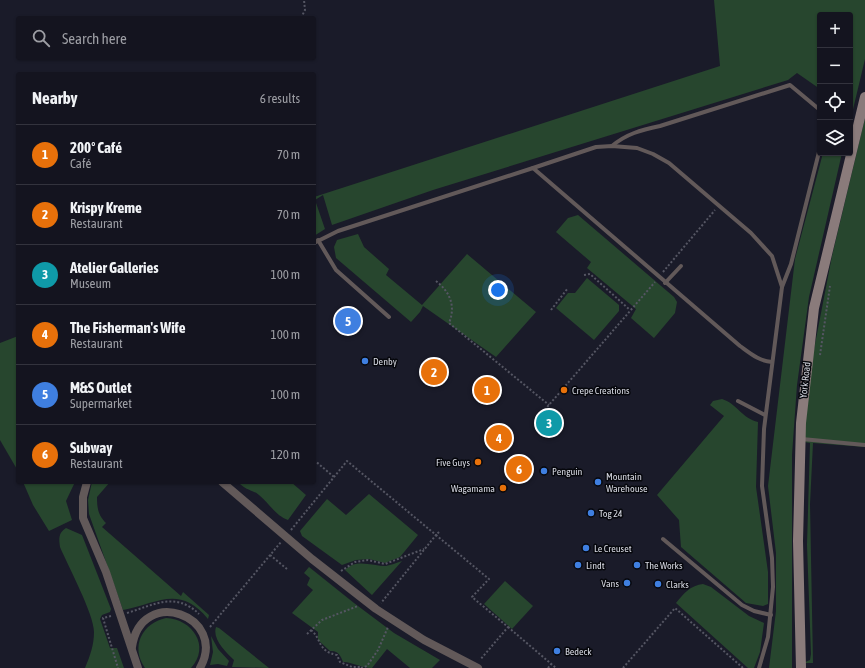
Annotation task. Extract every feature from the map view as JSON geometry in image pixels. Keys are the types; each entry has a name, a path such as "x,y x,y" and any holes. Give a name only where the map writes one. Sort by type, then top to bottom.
{"main road":[{"name":"York Road","path":"801,668 798,540 800,422 814,308 865,98"}],"street":[{"path":"86,484 83,498 83,518 106,572 136,666"},
{"path":"224,484 336,578 376,609 424,640 476,667"},
{"path":"132,650 134,638 140,626 149,617 161,612 174,612 187,616 197,624 204,635 206,648 204,661 200,668"}],"lane":[{"path":"612,146 622,137 641,130 660,126 790,85 817,108"},
{"path":"389,317 336,270 316,241 338,231 596,147 612,146 637,148 669,162 751,233 772,256 782,287"},
{"path":"759,668 765,652 771,614 773,587 772,558 762,486 765,416 782,287 790,264 818,156"},
{"path":"533,168 665,283 753,356 764,362 772,362"},
{"path":"665,283 681,266"},
{"path":"738,401 765,416"},
{"path":"800,439 865,445"},
{"path":"663,539 742,605 754,611 771,614"}],"path":[{"path":"302,16 305,10 304,0"},
{"path":"542,413 718,206"},
{"path":"584,275 590,274 630,310"},
{"path":"436,281 448,292 451,300 452,315 449,323 548,406"},
{"path":"820,356 831,281"},
{"path":"551,310 568,288"},
{"path":"206,622 210,628 347,461 489,578 472,597 556,668"},
{"path":"316,462 334,477"},
{"path":"307,634 322,620 358,606 371,614 439,532"},
{"path":"336,578 343,568 355,562 368,560 385,564 425,549"},
{"path":"270,554 287,568"},
{"path":"118,668 103,618 119,615 165,601 183,603 202,617"},
{"path":"623,668 676,608 743,668"},
{"path":"311,630 316,634 318,642 322,647 332,654 337,655 340,662 352,667 361,668 367,666 378,650 388,626"},
{"path":"476,667 508,627"},
{"path":"548,668 551,664"}],"green space":[{"path":"714,0 865,0 865,59 853,109 853,12 817,12 817,87 797,73 788,80 433,190 332,225 323,195 316,199 316,196 720,66"},
{"path":"865,118 865,447 813,443 810,504 813,663 803,663 810,660 811,654 807,545 810,443 804,442 810,370 832,256"},
{"path":"822,156 841,156 809,297 797,385 792,455 792,668 769,668 776,611 776,553 768,486 795,259"},
{"path":"316,203 325,229 316,235"},
{"path":"578,215 674,297 677,302 675,313 654,338 631,318 636,309 587,268 591,262 556,232 568,218"},
{"path":"358,234 364,247 389,269 386,275 422,305 467,254 536,312 496,357 423,306 411,322 336,258 334,247 337,240"},
{"path":"587,278 619,305 619,311 594,340 556,308 568,293 575,293"},
{"path":"16,337 16,468 0,440 0,343"},
{"path":"722,399 727,401 748,418 758,422 756,487 768,572 768,604 763,606 746,603 681,547 679,520 657,495 724,416 710,405 713,401"},
{"path":"24,484 74,484 66,501 72,520 49,531 33,505"},
{"path":"92,484 108,484 97,497 98,511 106,523 102,527 181,596 183,592 209,615 208,619 197,608 187,602 177,599 157,601 123,610 89,514 88,500"},
{"path":"240,484 293,484 306,495 288,520 276,512 263,498"},
{"path":"369,494 418,535 400,557 385,563 369,559 356,560 342,565 302,536 300,531 327,499 346,515"},
{"path":"66,528 82,535 111,609 110,612 102,615 100,619 110,648 117,648 124,668 85,668 93,641 93,624 85,602 60,547 60,534"},
{"path":"402,561 372,595 345,570 349,566 359,563 386,566"},
{"path":"309,567 394,633 440,660 432,668 410,668 387,649 372,668 343,662 339,654 335,651 330,651 318,640 318,632 292,613 313,590 307,585 310,578 304,573"},
{"path":"505,581 533,606 512,629 484,604"},
{"path":"703,584 711,587 749,616 764,623 760,652 754,668 748,668 676,603 684,593 691,588"},
{"path":"166,618 184,623 191,628 196,635 199,643 199,651 197,660 191,668 145,668 141,660 139,644 145,630 150,625"},
{"path":"216,627 269,668 232,667 234,660 218,641 215,632"},
{"path":"211,636 218,649 229,661 227,666 218,664 210,665 213,652"}],"place":[{"name":"M&S Outlet","path":"348,321"},
{"name":"Denby","path":"365,361"},
{"name":"Krispy Kreme","path":"434,372"},
{"name":"200° Café","path":"487,390"},
{"name":"Crepe Creations","path":"564,390"},
{"name":"Atelier Galleries","path":"549,423"},
{"name":"The Fisherman's Wife","path":"499,438"},
{"name":"Five Guys","path":"478,462"},
{"name":"Subway","path":"519,469"},
{"name":"Penguin","path":"544,471"},
{"name":"Mountain Warehouse","path":"598,482"},
{"name":"Wagamama","path":"503,488"},
{"name":"Tog 24","path":"591,513"},
{"name":"Le Creuset","path":"586,548"},
{"name":"Lindt","path":"578,565"},
{"name":"The Works","path":"637,565"},
{"name":"Vans","path":"627,583"},
{"name":"Clarks","path":"658,584"},
{"name":"Bedeck","path":"557,651"}]}
